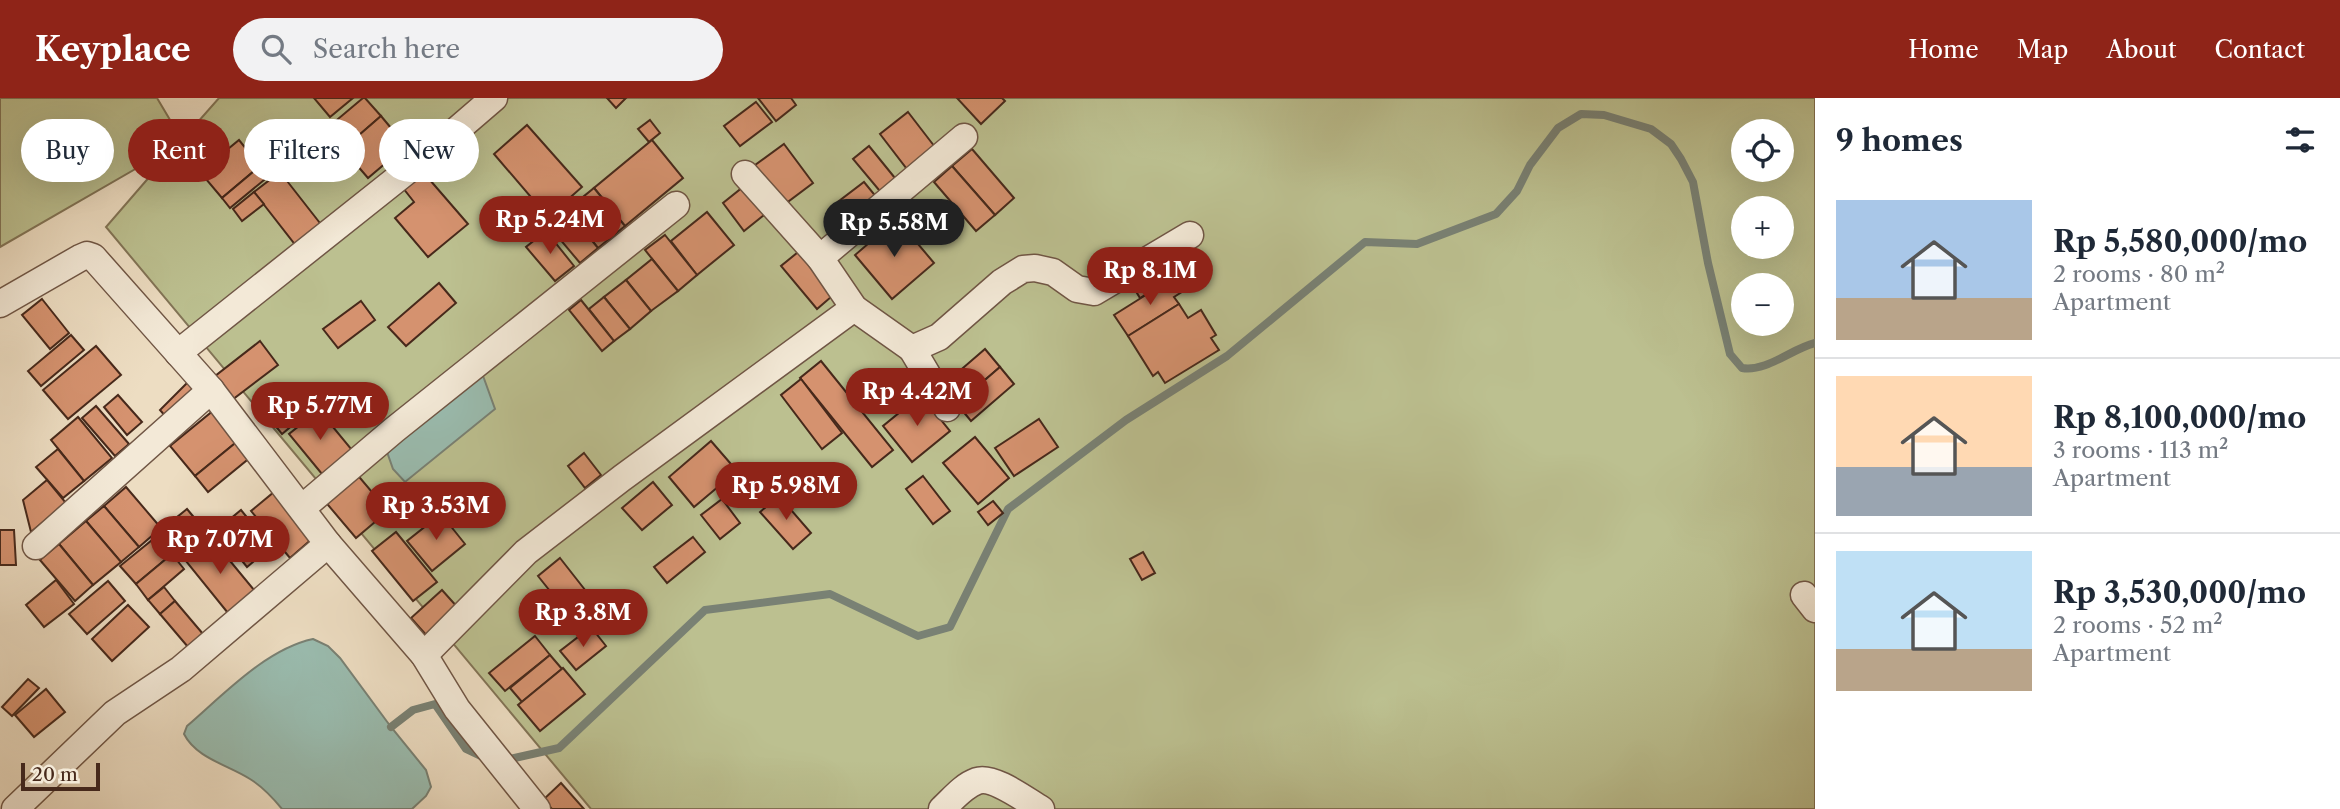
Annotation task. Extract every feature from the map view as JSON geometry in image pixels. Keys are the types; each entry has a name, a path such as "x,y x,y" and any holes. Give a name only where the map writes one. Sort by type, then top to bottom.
{"street":[{"path":"178,353 437,147 494,98"},
{"path":"820,258 964,137"},
{"path":"745,174 820,258 854,308 912,349 947,408"},
{"path":"302,508 394,430 676,205"},
{"path":"912,349 939,337 1002,282 1023,269 1035,268 1053,272 1077,289 1094,292 1190,235"},
{"path":"0,304 79,258 87,255 93,257 211,390 328,544 424,655 457,709 537,809"},
{"path":"424,655 526,552 621,478 854,308"},
{"path":"36,546 211,390"},
{"path":"15,809 115,713 181,669 328,544"},
{"path":"942,809 966,787 979,780 991,780 1041,809"}],"green space":[{"path":"0,98 157,98 170,119 128,119 128,173 114,181 114,119 21,119 21,182 113,182 0,247"},
{"path":"219,98 1815,98 1815,809 591,809 106,227 145,182 230,182 230,119 200,119"}],"shaded area":[{"path":"482,373 495,409 405,482 393,469 386,449"},
{"path":"313,639 328,646 340,658 426,770 431,787 412,809 282,809 259,786 196,749 184,734 187,726 230,687 262,663 296,644"}],"building":[{"path":"314,98 353,98 330,117"},
{"path":"363,98 381,116 365,130 365,119 338,119"},
{"path":"607,98 626,98 616,108"},
{"path":"758,98 791,98 796,105 776,121"},
{"path":"957,98 1002,98 1005,101 981,124"},
{"path":"756,102 772,122 740,146 724,126"},
{"path":"908,112 938,151 910,173 880,134"},
{"path":"381,116 384,119 379,119 379,169 368,178 365,175 365,130"},
{"path":"650,120 660,133 649,142 638,129"},
{"path":"527,125 582,187 548,217 494,154"},
{"path":"239,140 244,146 244,179 222,198 208,182 230,182 230,147"},
{"path":"652,140 683,178 625,226 594,188"},
{"path":"784,144 813,183 781,207 751,168"},
{"path":"869,146 899,183 884,196 853,159"},
{"path":"972,149 1014,198 995,215 952,166"},
{"path":"952,166 995,215 976,231 934,182"},
{"path":"244,179 244,182 262,182 230,208 222,198"},
{"path":"267,182 288,182 323,227 297,247 254,192"},
{"path":"410,182 432,182 468,224 428,257 395,218 414,202 403,188"},
{"path":"864,182 878,199 852,219 839,201"},
{"path":"748,183 769,211 744,231 723,203"},
{"path":"594,188 625,226 598,248 567,210"},
{"path":"254,192 264,204 242,221 233,209"},
{"path":"567,210 598,248 580,263 548,225"},
{"path":"707,212 734,245 697,275 671,241"},
{"path":"897,219 934,263 892,299 855,255"},
{"path":"546,231 574,266 555,281 526,247"},
{"path":"665,235 697,275 678,291 645,250"},
{"path":"803,248 838,291 817,309 781,266"},
{"path":"652,259 678,291 651,311 626,280"},
{"path":"1166,261 1176,276 1140,298 1131,283"},
{"path":"1176,276 1185,290 1174,297 1179,304 1128,336 1114,315"},
{"path":"626,280 651,311 630,329 604,297"},
{"path":"439,283 456,303 406,346 388,327"},
{"path":"604,297 630,329 614,341 589,309"},
{"path":"42,299 69,333 50,349 22,315"},
{"path":"581,300 614,341 602,351 569,310"},
{"path":"361,301 375,320 338,348 323,329"},
{"path":"1179,304 1188,318 1201,310 1216,335 1211,338 1219,350 1165,383 1158,372 1153,376 1128,336"},
{"path":"71,335 84,350 41,386 28,371"},
{"path":"260,341 278,365 228,403 210,380"},
{"path":"96,346 121,375 68,419 43,390"},
{"path":"985,349 1000,367 957,404 942,386"},
{"path":"821,361 893,450 872,467 800,378"},
{"path":"1000,367 1014,384 971,421 957,404"},
{"path":"801,379 842,433 822,449 781,395"},
{"path":"188,382 201,396 172,424 160,410"},
{"path":"297,386 314,407 282,434 265,413"},
{"path":"118,395 142,422 127,435 104,407"},
{"path":"921,395 950,431 912,462 883,426"},
{"path":"96,406 129,444 115,456 82,418"},
{"path":"214,410 239,440 195,476 170,446"},
{"path":"319,410 352,450 322,474 289,434"},
{"path":"78,417 112,458 84,481 51,440"},
{"path":"1039,419 1058,447 1014,476 995,448"},
{"path":"975,437 1009,478 978,504 943,463"},
{"path":"239,440 252,456 208,492 195,476"},
{"path":"711,441 737,471 694,507 669,477"},
{"path":"58,449 84,481 63,498 36,467"},
{"path":"584,453 601,475 585,488 568,466"},
{"path":"355,472 388,511 356,538 323,499"},
{"path":"923,476 950,511 933,524 906,489"},
{"path":"47,480 66,503 31,532 23,500"},
{"path":"653,482 672,505 642,530 622,508"},
{"path":"126,487 161,528 139,547 104,506"},
{"path":"274,492 313,538 290,558 251,511"},
{"path":"779,496 811,533 793,549 760,512"},
{"path":"722,499 740,523 720,539 701,515"},
{"path":"993,501 1003,513 988,525 978,512"},
{"path":"104,506 139,547 121,562 86,521"},
{"path":"187,509 207,533 181,555 161,530"},
{"path":"241,510 271,547 247,567 217,530"},
{"path":"441,514 465,544 432,571 407,541"},
{"path":"86,521 121,562 93,585 59,544"},
{"path":"0,530 14,530 16,565 0,565"},
{"path":"396,532 437,582 413,601 372,551"},
{"path":"207,533 259,596 232,618 181,555"},
{"path":"157,536 172,554 136,584 120,566"},
{"path":"693,537 705,552 667,583 654,567"},
{"path":"59,544 93,585 75,601 40,560"},
{"path":"1143,552 1155,573 1142,580 1130,559"},
{"path":"172,554 184,569 148,600 136,584"},
{"path":"560,558 600,609 578,626 538,576"},
{"path":"56,580 74,604 44,627 26,605"},
{"path":"108,581 125,601 87,634 69,614"},
{"path":"164,587 175,601 160,614 148,600"},
{"path":"442,590 459,609 428,637 411,618"},
{"path":"175,601 203,634 188,647 160,614"},
{"path":"128,605 149,627 112,661 92,639"},
{"path":"591,627 606,646 576,670 560,651"},
{"path":"535,636 550,655 505,691 489,673"},
{"path":"550,655 562,669 522,702 510,688"},
{"path":"563,668 585,694 540,731 518,705"},
{"path":"28,679 39,688 12,716 2,707"},
{"path":"46,689 65,712 34,737 15,715"},
{"path":"561,783 584,809 552,809 544,799"}],"waterway":[{"path":"510,759 559,748 705,610 830,594 918,636 950,627 1008,509 1126,420 1227,356 1365,242 1417,244 1496,214 1517,191 1530,165 1558,128 1581,114 1604,115 1651,129 1671,144 1681,159 1693,182 1708,263 1730,354 1742,368 1761,367 1815,343"},
{"path":"391,727 413,710 435,704 466,749 487,759"}]}
